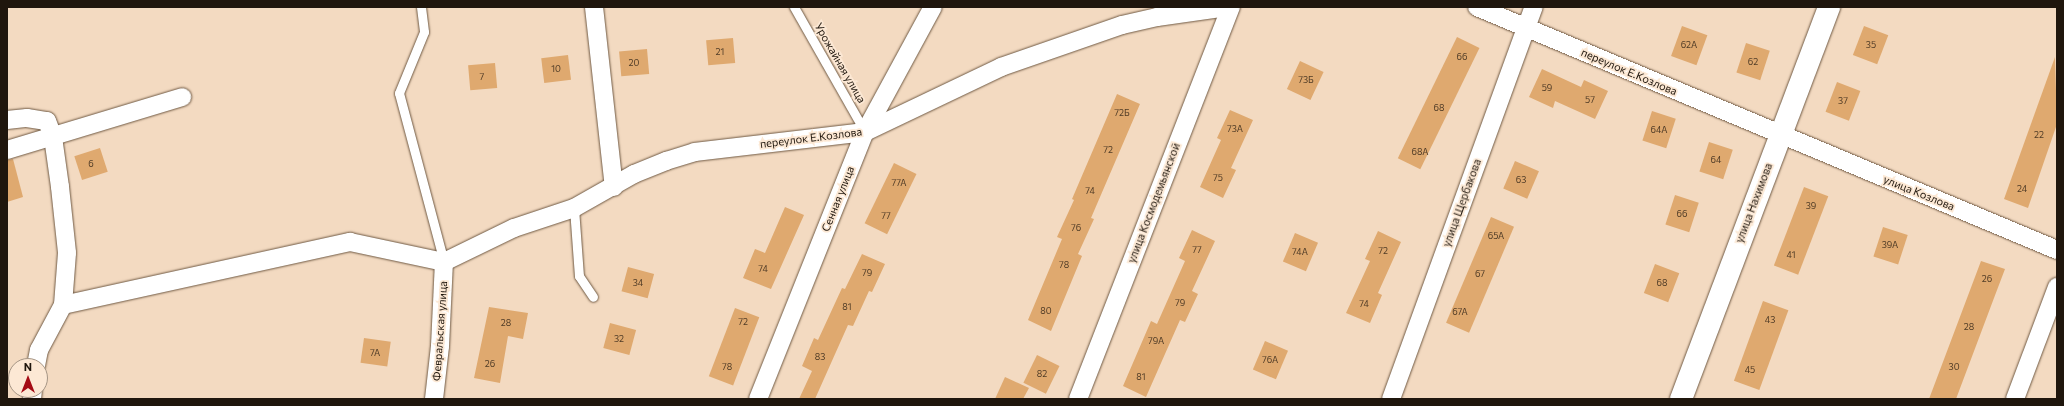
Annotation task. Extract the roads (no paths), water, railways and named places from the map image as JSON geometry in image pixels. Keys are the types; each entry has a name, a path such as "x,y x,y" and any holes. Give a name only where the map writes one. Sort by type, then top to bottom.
{"main road":[{"name":"улица Нахимова","path":"1681,399 1829,7"}],"street":[{"path":"594,7 614,187"},
{"name":"Сенная улица","path":"758,399 865,132 933,7"},
{"name":"переулок Е.Козлова","path":"444,262 514,228 574,208 614,187 634,174 695,152 865,132 1001,67 1157,12 1227,7"},
{"name":"улица Космодемьянской","path":"1078,399 1231,7"},
{"name":"переулок Е.Козлова","path":"1477,7 1525,29 1780,136"},
{"name":"улица Щербакова","path":"1391,399 1534,7"},
{"path":"7,150 182,97"},
{"path":"7,120 40,118 47,121 53,137 67,253 63,305 39,350 38,358"},
{"name":"улица Козлова","path":"1780,136 2057,250"},
{"path":"63,305 350,242 444,262"},
{"name":"Февральская улица","path":"434,399 440,346 444,262"},
{"path":"2015,399 2057,287"}],"lane":[{"path":"421,7 424,32 399,93 444,262"},
{"name":"Урожайная улица","path":"794,7 865,132"},
{"path":"574,208 578,276 593,297"}]}
